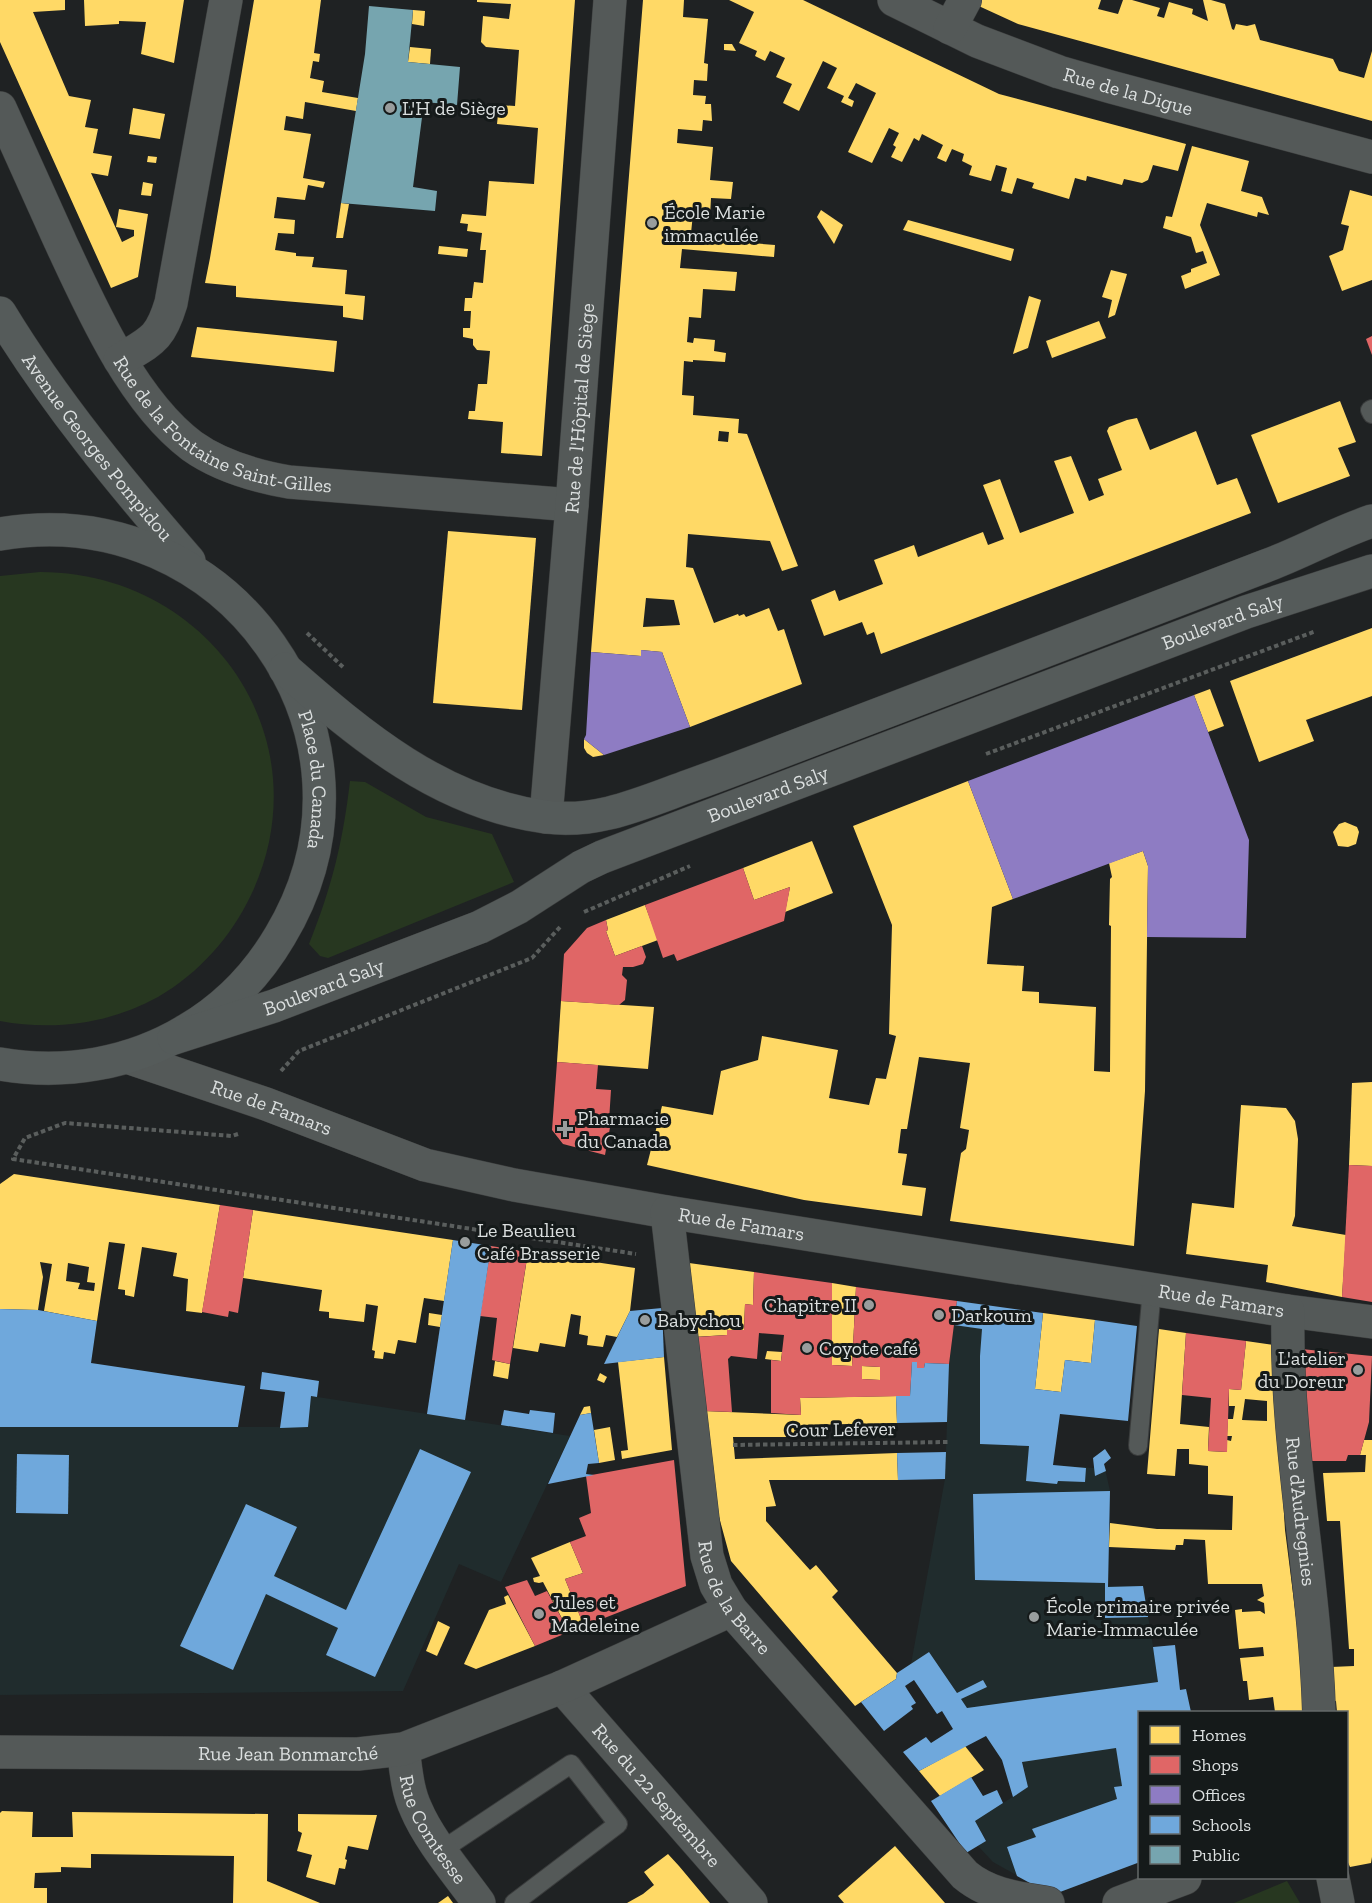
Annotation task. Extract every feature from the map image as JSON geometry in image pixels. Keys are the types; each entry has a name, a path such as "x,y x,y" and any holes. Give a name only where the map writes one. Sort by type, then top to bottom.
{"main road":[{"name":"Avenue Georges Pompidou","path":"0,313 51,391 76,424 134,498 202,576"},
{"name":"Boulevard Saly","path":"285,669 365,737 429,778 504,808 546,817 587,818 633,807 1267,566 1372,521"},
{"name":"Place du Canada","path":"0,534 47,529 97,533 146,547 181,563 202,576 249,617 273,647 305,715 317,765 319,790 317,828 307,877 288,924 260,966 235,994 216,1011 174,1038 127,1057 84,1066 13,1066"},
{"name":"Boulevard Saly","path":"174,1038 274,1006 489,923 519,907 581,867 602,857 1246,612 1372,571"},
{"path":"0,1091 13,1066"}],"street":[{"name":"Rue de la Fontaine Saint-Gilles","path":"226,0 171,303 160,333 150,342 120,360 156,410 190,445 209,457 247,472 289,482 572,505"},
{"name":"Rue de l'Hôpital de Siège","path":"546,817 610,0"},
{"name":"Rue de la Digue","path":"894,0 957,14 1030,62 1086,80 1372,157"},
{"path":"0,108 84,294 120,360"},
{"name":"Rue de Famars","path":"127,1057 266,1104 425,1165 514,1185 666,1212 1288,1311 1372,1322"},
{"name":"Rue de la Barre","path":"666,1212 707,1556 716,1585 730,1610 965,1875 993,1892 1048,1903"},
{"name":"Rue d'Audregnies","path":"1288,1311 1289,1407 1314,1619 1319,1711"},
{"name":"Rue Jean Bonmarché","path":"0,1752 358,1755 403,1749 562,1687 730,1610"},
{"name":"Rue du 22 Septembre","path":"562,1687 751,1903"},
{"name":"Rue Comtesse","path":"403,1749 415,1809 424,1826 479,1903"},
{"path":"1119,1903 1182,1879"},
{"path":"1333,1879 1338,1903"}],"lane":[{"path":"1372,409 1370,410 1372,414"},
{"path":"1138,1446 1152,1289"},
{"path":"442,1850 571,1764 618,1824 514,1903"}],"path":[{"path":"980,756 1327,627"},
{"path":"306,632 349,672"},
{"path":"578,914 692,865"},
{"path":"562,925 532,958 299,1051 279,1072 266,1104 250,1129 232,1136 65,1123 25,1138 12,1159 672,1259"},
{"name":"Cour Lefever","path":"733,1445 948,1442"}],"shaded area":[{"name":"École primaire privée Marie-Immaculée","path":"957,1301 980,1304 977,1328 982,1329 980,1389 1003,1391 1033,1413 1028,1463 1093,1468 1104,1464 1110,1491 1108,1586 1143,1586 1164,1711 1138,1711 1138,1862 1052,1895 993,1862 978,1846 986,1840 975,1821 1028,1787 1021,1754 1002,1760 929,1652 911,1664 945,1479 949,1364"},
{"path":"311,1396 570,1436 501,1582 459,1564 403,1691 0,1695 0,1427 308,1427"}],"green space":[{"path":"40,572 101,579 155,601 201,633 237,675 261,724 273,779 270,836 251,895 234,925 212,953 187,977 158,997 120,1014 61,1025 0,1021 0,576"},
{"path":"350,781 365,782 426,817 492,834 514,882 328,958 320,956 309,944 336,864"},
{"path":"1287,1881 1300,1903 1234,1903"}],"building: Homes":[{"path":"0,0 65,0 65,10 33,12 69,96 91,100 85,127 98,129 93,153 112,156 108,176 91,173 122,242 134,236 134,230 116,227 119,209 148,214 138,277 111,288 0,42"},
{"path":"84,0 184,0 174,63 141,54 146,22 119,21 119,24 85,26"},
{"path":"254,0 321,0 314,53 320,54 319,62 313,61 310,78 324,81 322,92 358,98 356,111 305,102 303,119 286,116 284,130 311,134 303,178 325,182 323,188 308,185 305,200 277,197 274,218 295,220 294,234 278,233 275,250 296,253 296,256 314,257 312,267 347,270 345,294 365,296 363,320 343,317 343,306 236,297 236,286 205,283"},
{"path":"477,0 575,0 542,456 501,453 503,422 468,419 469,411 475,411 478,384 487,384 490,351 477,350 473,345 473,339 463,337 463,328 470,328 471,311 464,311 465,298 472,298 474,282 483,283 486,250 480,250 482,233 467,231 468,224 460,223 462,214 486,216 489,181 534,184 538,128 497,124 499,105 515,106 519,50 486,47 481,42 483,16 509,19 511,4 477,2"},
{"path":"643,0 684,0 683,17 708,19 704,63 708,64 707,81 694,80 693,95 706,96 705,104 711,104 712,121 703,120 702,131 678,129 677,143 713,147 710,180 733,182 731,199 711,198 710,216 693,214 691,233 728,236 727,241 775,245 774,257 682,249 680,268 737,272 735,291 703,289 701,318 689,317 687,342 693,343 694,338 715,340 714,351 726,353 725,362 684,361 682,395 694,396 693,415 739,419 738,433 747,434 798,566 782,571 770,541 688,534 686,567 693,568 714,623 738,614 739,616 744,614 746,617 769,608 778,631 784,629 802,684 690,727 662,652 641,650 641,656 591,652","holes":["719,431 729,432 728,442 718,441","646,598 674,600 680,625 643,627"]},
{"path":"729,0 803,0 999,94 1186,144 1178,171 1153,165 1148,180 1142,183 1124,179 1122,185 1087,176 1086,181 1075,178 1069,199 1032,188 1034,183 1017,178 1012,194 1001,191 1007,168 996,165 991,181 969,175 972,166 962,161 964,154 952,149 946,162 937,158 943,145 922,134 919,141 914,138 902,162 891,157 896,147 893,145 899,133 889,128 872,163 848,152 876,93 856,83 848,98 854,101 852,107 841,102 844,96 827,88 837,68 823,61 799,111 783,103 792,84 776,77 785,58 770,51 765,61 755,56 757,51 739,43 754,12"},
{"path":"971,0 1101,0 1098,9 1118,14 1123,0 1132,0 1160,8 1157,16 1164,18 1169,2 1193,9 1192,14 1208,21 1203,0 1225,4 1232,29 1234,30 1236,24 1247,26 1255,24 1260,40 1333,59 1339,71 1364,78 1372,51 1372,121 1018,24 970,2"},
{"path":"413,10 425,11 424,26 412,24"},
{"path":"724,44 732,44 736,51 724,50"},
{"path":"410,47 431,49 430,64 408,62"},
{"path":"133,108 165,114 160,139 129,134"},
{"path":"1192,146 1249,161 1241,191 1262,197 1269,215 1258,212 1257,217 1207,203 1200,225 1220,275 1185,289 1181,276 1207,263 1203,251 1196,253 1191,237 1163,228 1166,216 1172,217"},
{"path":"148,156 157,157 156,163 147,162"},
{"path":"143,182 153,184 151,196 141,195"},
{"path":"1350,190 1372,196 1372,280 1342,291 1329,256 1343,250 1349,226 1341,224"},
{"path":"341,203 349,204 343,238 336,238"},
{"path":"821,210 843,225 834,244 817,217"},
{"path":"908,220 1014,249 1011,261 903,230"},
{"path":"439,246 468,249 467,257 438,254"},
{"path":"1111,270 1127,274 1115,315 1108,318 1112,300 1102,297"},
{"path":"1029,296 1041,300 1028,348 1013,354"},
{"path":"1099,321 1106,338 1052,358 1046,341"},
{"path":"197,327 337,341 334,372 191,357"},
{"path":"1340,401 1356,442 1338,448 1350,476 1278,503 1251,435"},
{"path":"1137,418 1150,450 1196,431 1217,485 1237,478 1251,513 881,654 874,632 867,635 862,622 824,636 811,600 835,590 839,601 883,584 874,560 914,545 918,557 983,532 988,545 1004,539 983,485 1000,479 1020,533 1074,513 1054,461 1071,456 1089,501 1104,495 1098,479 1122,470 1107,431 1109,427"},
{"path":"448,531 536,538 522,710 433,703"},
{"path":"1372,628 1372,696 1306,720 1314,741 1259,762 1230,681"},
{"path":"1210,689 1224,726 1208,732 1194,695"},
{"path":"584,739 604,755 593,757 587,753 584,748"},
{"path":"968,781 1013,899 992,907 987,964 1024,966 1022,991 1039,992 1039,1003 1096,1007 1094,1071 1110,1072 1111,926 1109,925 1110,879 1112,877 1109,863 1143,851 1148,866 1145,1091 1134,1246 950,1221 961,1153 966,1149 969,1130 960,1128 970,1063 919,1057 907,1129 901,1129 898,1153 907,1154 902,1185 926,1188 922,1216 804,1200 647,1165 662,1106 713,1115 721,1071 758,1060 762,1036 838,1050 829,1098 869,1105 876,1078 886,1079 896,1036 889,1034 892,925 853,826"},
{"path":"1345,822 1357,827 1359,832 1356,844 1348,847 1338,846 1333,832 1339,824"},
{"path":"812,841 833,893 785,912 790,887 754,900 743,868"},
{"path":"645,905 658,940 615,956 606,931 608,930 606,920"},
{"path":"561,1001 654,1007 648,1069 557,1062"},
{"path":"1372,1082 1372,1166 1349,1165 1352,1083"},
{"path":"1241,1105 1286,1108 1295,1121 1298,1139 1295,1216 1292,1226 1346,1235 1342,1297 1266,1282 1268,1265 1186,1254 1192,1203 1234,1208"},
{"path":"14,1174 220,1205 202,1313 186,1311 188,1279 173,1276 177,1253 142,1247 134,1297 125,1295 125,1290 118,1289 125,1244 109,1242 97,1321 44,1311 52,1264 40,1262 43,1277 38,1310 0,1309 0,1184","holes":["68,1263 89,1267 87,1282 95,1283 94,1291 78,1289 80,1283 66,1281"]},
{"path":"253,1210 453,1240 444,1301 424,1298 416,1343 398,1340 395,1354 384,1352 383,1359 374,1358 375,1351 372,1350 378,1306 366,1304 364,1322 329,1318 329,1312 319,1311 322,1290 243,1278"},
{"path":"528,1252 635,1268 630,1311 617,1337 606,1335 603,1347 587,1345 588,1336 579,1334 581,1316 571,1314 565,1347 540,1343 538,1352 513,1348"},
{"path":"689,1263 754,1272 753,1305 745,1304 744,1330 727,1330 727,1335 693,1337"},
{"path":"832,1283 856,1287 852,1366 832,1365"},
{"path":"429,1313 442,1315 440,1327 428,1325"},
{"path":"1043,1313 1095,1320 1091,1363 1065,1360 1061,1392 1035,1389"},
{"path":"1159,1329 1186,1333 1180,1424 1209,1427 1208,1451 1227,1452 1227,1440 1231,1441 1232,1436 1227,1436 1228,1419 1233,1419 1235,1406 1229,1406 1229,1389 1241,1390 1246,1341 1274,1345 1285,1530 1308,1711 1275,1711 1273,1697 1249,1700 1247,1681 1243,1681 1240,1658 1264,1656 1263,1647 1239,1649 1235,1610 1260,1611 1265,1614 1264,1603 1257,1600 1264,1596 1262,1584 1208,1584 1205,1540 1184,1539 1183,1545 1176,1545 1175,1550 1109,1547 1110,1523 1157,1529 1232,1530 1233,1496 1208,1494 1208,1466 1189,1464 1189,1449 1177,1449 1175,1476 1147,1474","holes":["1245,1399 1267,1401 1267,1421 1242,1420"]},
{"path":"767,1351 782,1352 781,1361 765,1359"},
{"path":"664,1357 672,1450 622,1459 621,1451 628,1450 618,1362"},
{"path":"495,1361 510,1364 508,1379 493,1376"},
{"path":"862,1366 880,1367 880,1380 862,1379"},
{"path":"600,1373 607,1377 604,1383 597,1380"},
{"path":"896,1396 897,1423 802,1425 802,1437 733,1437 735,1459 897,1453 898,1480 769,1480 776,1506 766,1507 766,1521 810,1570 816,1565 838,1591 832,1597 897,1673 896,1679 855,1706 731,1561 709,1480 704,1411 801,1415 800,1398"},
{"path":"590,1406 591,1413 580,1415 584,1407"},
{"path":"610,1427 615,1460 599,1463 594,1430"},
{"path":"1364,1440 1372,1440 1372,1857 1371,1863 1350,1867 1348,1862 1348,1711 1337,1711 1336,1701 1331,1702 1331,1667 1354,1666 1354,1649 1349,1649 1340,1521 1327,1521 1323,1473 1365,1472 1366,1455 1360,1455"},
{"path":"570,1542 583,1573 565,1579 584,1626 569,1632 543,1582 534,1582 533,1578 540,1576 531,1558"},
{"path":"508,1595 535,1646 476,1669 464,1664 489,1610 506,1604 504,1597"},
{"path":"438,1621 450,1627 437,1656 426,1651"},
{"path":"965,1746 984,1770 940,1796 919,1771"},
{"path":"2,1811 33,1812 32,1837 73,1837 72,1812 268,1814 267,1881 320,1903 233,1903 234,1856 91,1854 91,1868 61,1867 61,1872 35,1873 34,1888 47,1888 47,1903 0,1903 0,1813"},
{"path":"298,1814 377,1815 368,1850 348,1846 345,1869 339,1868 335,1885 306,1877 312,1855 297,1851 302,1833 298,1831"},
{"path":"895,1846 945,1903 844,1903 838,1896"},
{"path":"668,1854 710,1903 627,1903 654,1885 644,1872"},
{"path":"448,1896 453,1903 438,1903"}],"building: Shops":[{"path":"1372,336 1372,355 1366,339"},
{"path":"743,868 754,900 790,887 784,921 677,961 674,954 663,958 645,905"},
{"path":"606,920 608,930 606,931 615,956 642,946 646,957 643,964 623,967 622,975 627,980 625,1000 619,1005 561,1001 564,954 587,928"},
{"path":"557,1062 598,1065 596,1089 611,1090 609,1121 611,1122 605,1155 563,1144 552,1130"},
{"path":"1349,1165 1372,1166 1372,1302 1342,1297"},
{"path":"220,1205 253,1210 238,1313 229,1311 228,1317 202,1312"},
{"path":"491,1246 528,1252 510,1364 492,1360 497,1318 480,1316"},
{"path":"754,1272 832,1283 832,1365 852,1366 856,1287 957,1301 949,1364 925,1363 924,1368 917,1368 917,1362 912,1362 910,1396 800,1398 801,1415 771,1413 771,1360 781,1361 784,1335 759,1333 757,1359 731,1356 728,1359 732,1412 704,1411 697,1337 727,1335 727,1330 744,1330 745,1304 753,1305","holes":["862,1366 880,1367 880,1380 862,1379"]},
{"path":"1186,1333 1246,1341 1241,1390 1229,1389 1227,1452 1208,1451 1211,1398 1182,1395"},
{"path":"1301,1349 1372,1356 1369,1422 1360,1455 1348,1455 1346,1461 1306,1461"},
{"path":"674,1460 686,1586 584,1626 565,1579 583,1573 570,1542 586,1536 579,1518 591,1513 586,1476"},
{"name":"Jules et Madeleine","path":"527,1580 535,1596 547,1591 569,1632 535,1646 505,1587"}],"building: Offices":[{"path":"641,650 662,652 690,727 604,755 584,739 591,652 641,656"},
{"path":"1194,695 1249,840 1246,938 1147,937 1148,866 1143,851 1013,899 968,781"}],"building: Schools":[{"path":"453,1240 491,1246 465,1420 427,1414"},
{"path":"957,1301 1043,1313 1035,1389 1061,1392 1065,1360 1091,1363 1095,1320 1137,1326 1128,1421 1060,1414 1053,1465 1086,1468 1085,1482 1058,1481 1057,1484 1026,1481 1029,1446 980,1444 982,1329 954,1325"},
{"path":"662,1308 664,1357 604,1364 630,1311"},
{"path":"0,1309 38,1310 97,1321 91,1363 245,1386 238,1427 0,1427"},
{"path":"912,1362 917,1362 917,1368 924,1368 925,1363 949,1364 947,1422 897,1423 896,1396 910,1396"},
{"path":"262,1372 319,1381 317,1397 311,1396 308,1427 280,1428 285,1392 260,1389"},
{"path":"504,1410 529,1414 530,1410 555,1413 553,1433 501,1425"},
{"path":"591,1413 599,1463 588,1464 586,1474 594,1475 548,1484 580,1415"},
{"path":"420,1449 471,1472 375,1677 326,1655 338,1628 266,1594 233,1670 180,1646 246,1504 297,1527 274,1576 346,1610"},
{"path":"1105,1449 1111,1458 1104,1464 1106,1471 1095,1476 1093,1458"},
{"path":"946,1452 945,1479 898,1480 897,1453"},
{"path":"17,1454 69,1455 68,1514 16,1513"},
{"path":"1110,1491 1108,1587 1143,1586 1148,1617 1105,1618 1105,1583 975,1580 973,1494"},
{"path":"1175,1645 1180,1690 1186,1689 1191,1711 1138,1711 1138,1863 1052,1895 1017,1876 1007,1847 1036,1837 1032,1829 1117,1799 1114,1787 1122,1786 1116,1748 1022,1762 1028,1787 1013,1797 1002,1760 986,1736 919,1771 903,1752 926,1737 931,1743 953,1729 942,1711 937,1714 914,1680 905,1686 916,1703 911,1706 913,1709 884,1731 861,1702 896,1679 897,1673 929,1652 957,1693 983,1680 987,1687 961,1699 967,1708 1158,1682 1153,1647"},
{"path":"971,1777 983,1796 997,1790 1003,1803 975,1821 986,1841 966,1853 931,1801"}],"building: Public":[{"name":"L'H de Siège","path":"369,6 413,10 408,62 460,67 457,105 424,102 413,187 437,191 435,211 341,203 365,54"}],"place":[{"name":"L'H de Siège","path":"390,108"},
{"name":"École Marie immaculée","path":"652,223"},
{"name":"Pharmacie du Canada","path":"565,1129"},
{"name":"Le Beaulieu Café Brasserie","path":"465,1242"},
{"name":"Chapitre II","path":"869,1305"},
{"name":"Darkoum","path":"939,1315"},
{"name":"Babychou","path":"645,1320"},
{"name":"Coyote café","path":"807,1348"},
{"name":"L'atelier du Doreur","path":"1358,1370"},
{"name":"Jules et Madeleine","path":"539,1614"},
{"name":"École primaire privée Marie-Immaculée","path":"1034,1617"}]}
